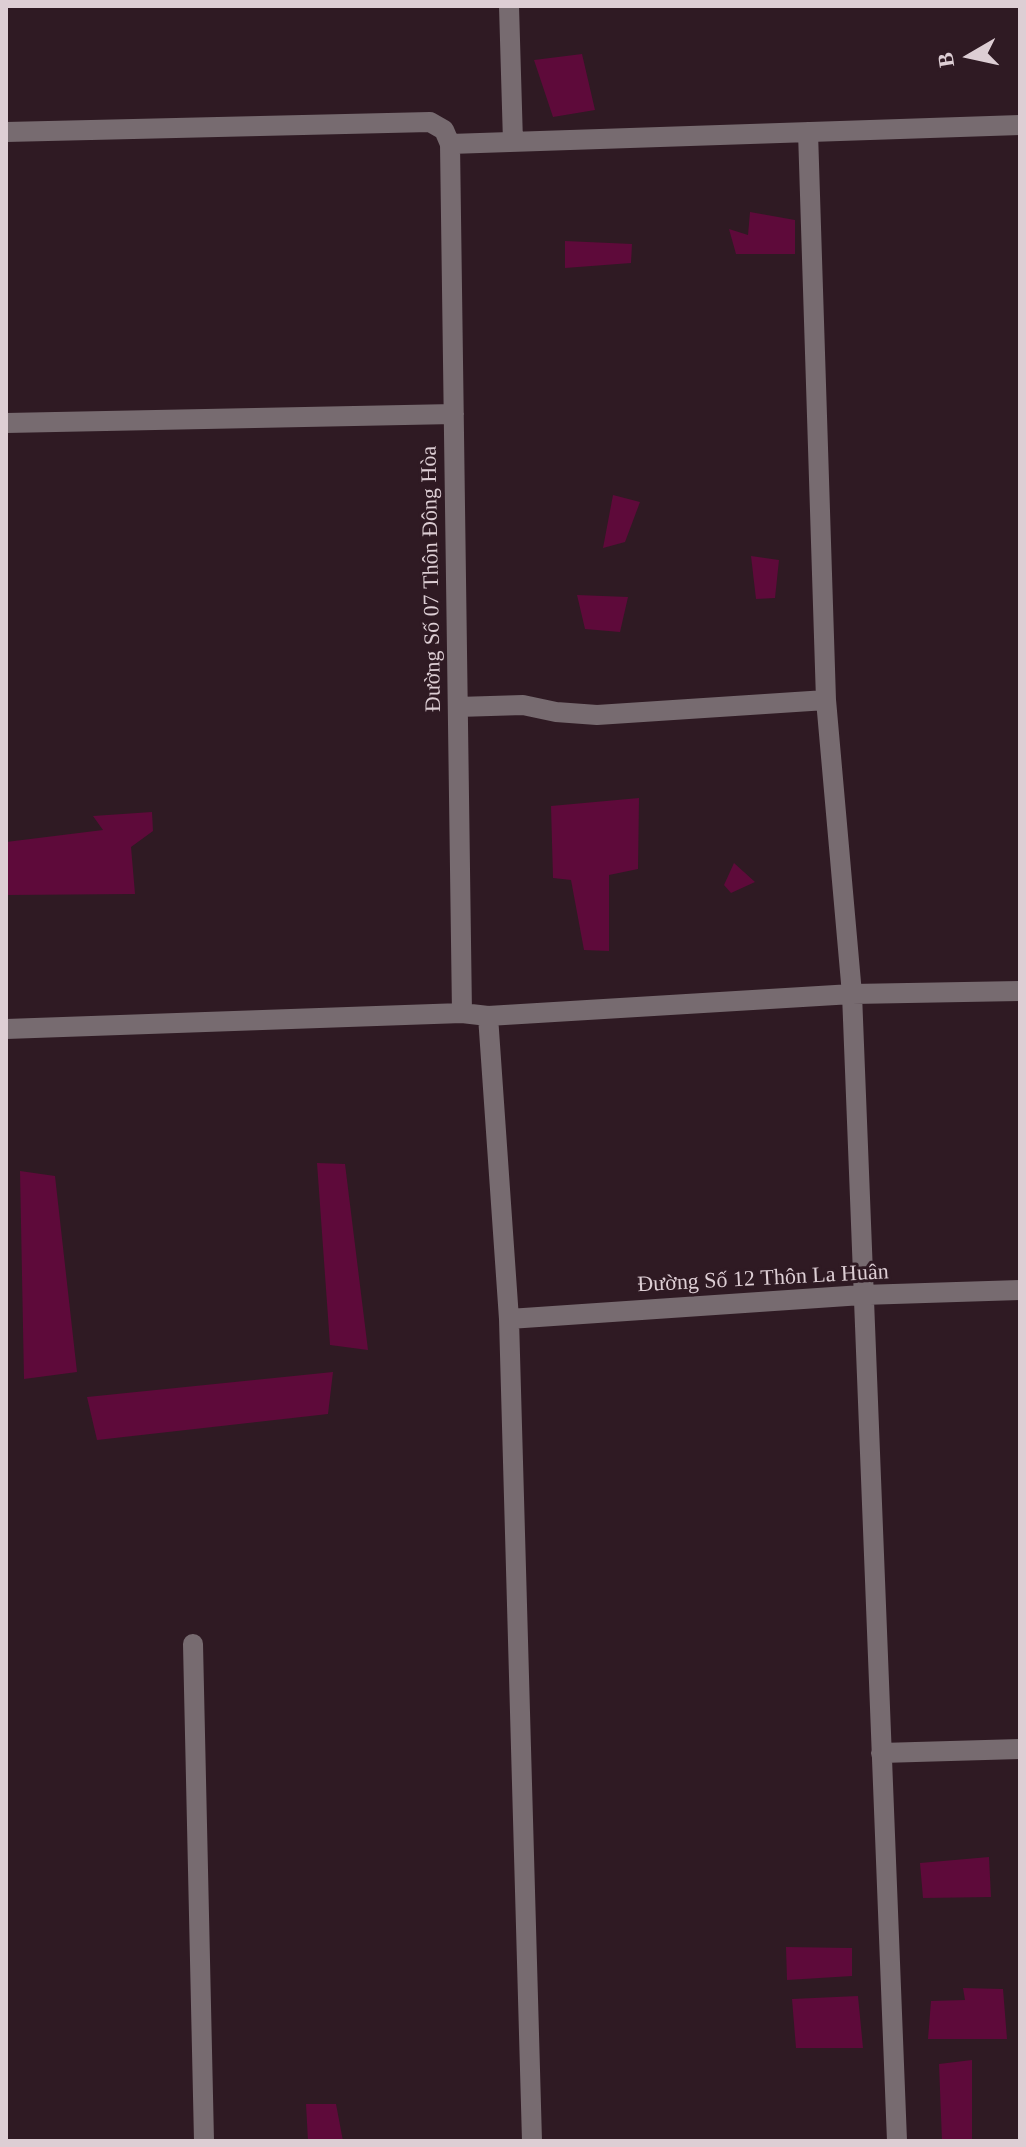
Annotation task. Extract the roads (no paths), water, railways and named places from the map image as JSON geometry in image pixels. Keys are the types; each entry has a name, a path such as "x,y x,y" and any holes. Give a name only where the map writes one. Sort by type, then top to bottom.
{"street":[{"path":"509,6 513,142"},
{"path":"6,132 430,122 444,130 450,144 1020,125"},
{"path":"808,132 826,700 852,994 897,2141"},
{"name":"Đường Số 07 Thôn Đông Hòa","path":"450,144 462,1013"},
{"path":"6,423 454,414"},
{"path":"458,707 523,705 556,712 597,715 826,700"},
{"path":"6,1029 462,1013 488,1016 852,994 1020,991"},
{"path":"488,1016 509,1319 532,2141"},
{"name":"Đường Số 12 Thôn La Huân","path":"509,1319 862,1295 1020,1290"},
{"path":"193,1644 204,2141"},
{"path":"881,1753 1020,1749"}]}
